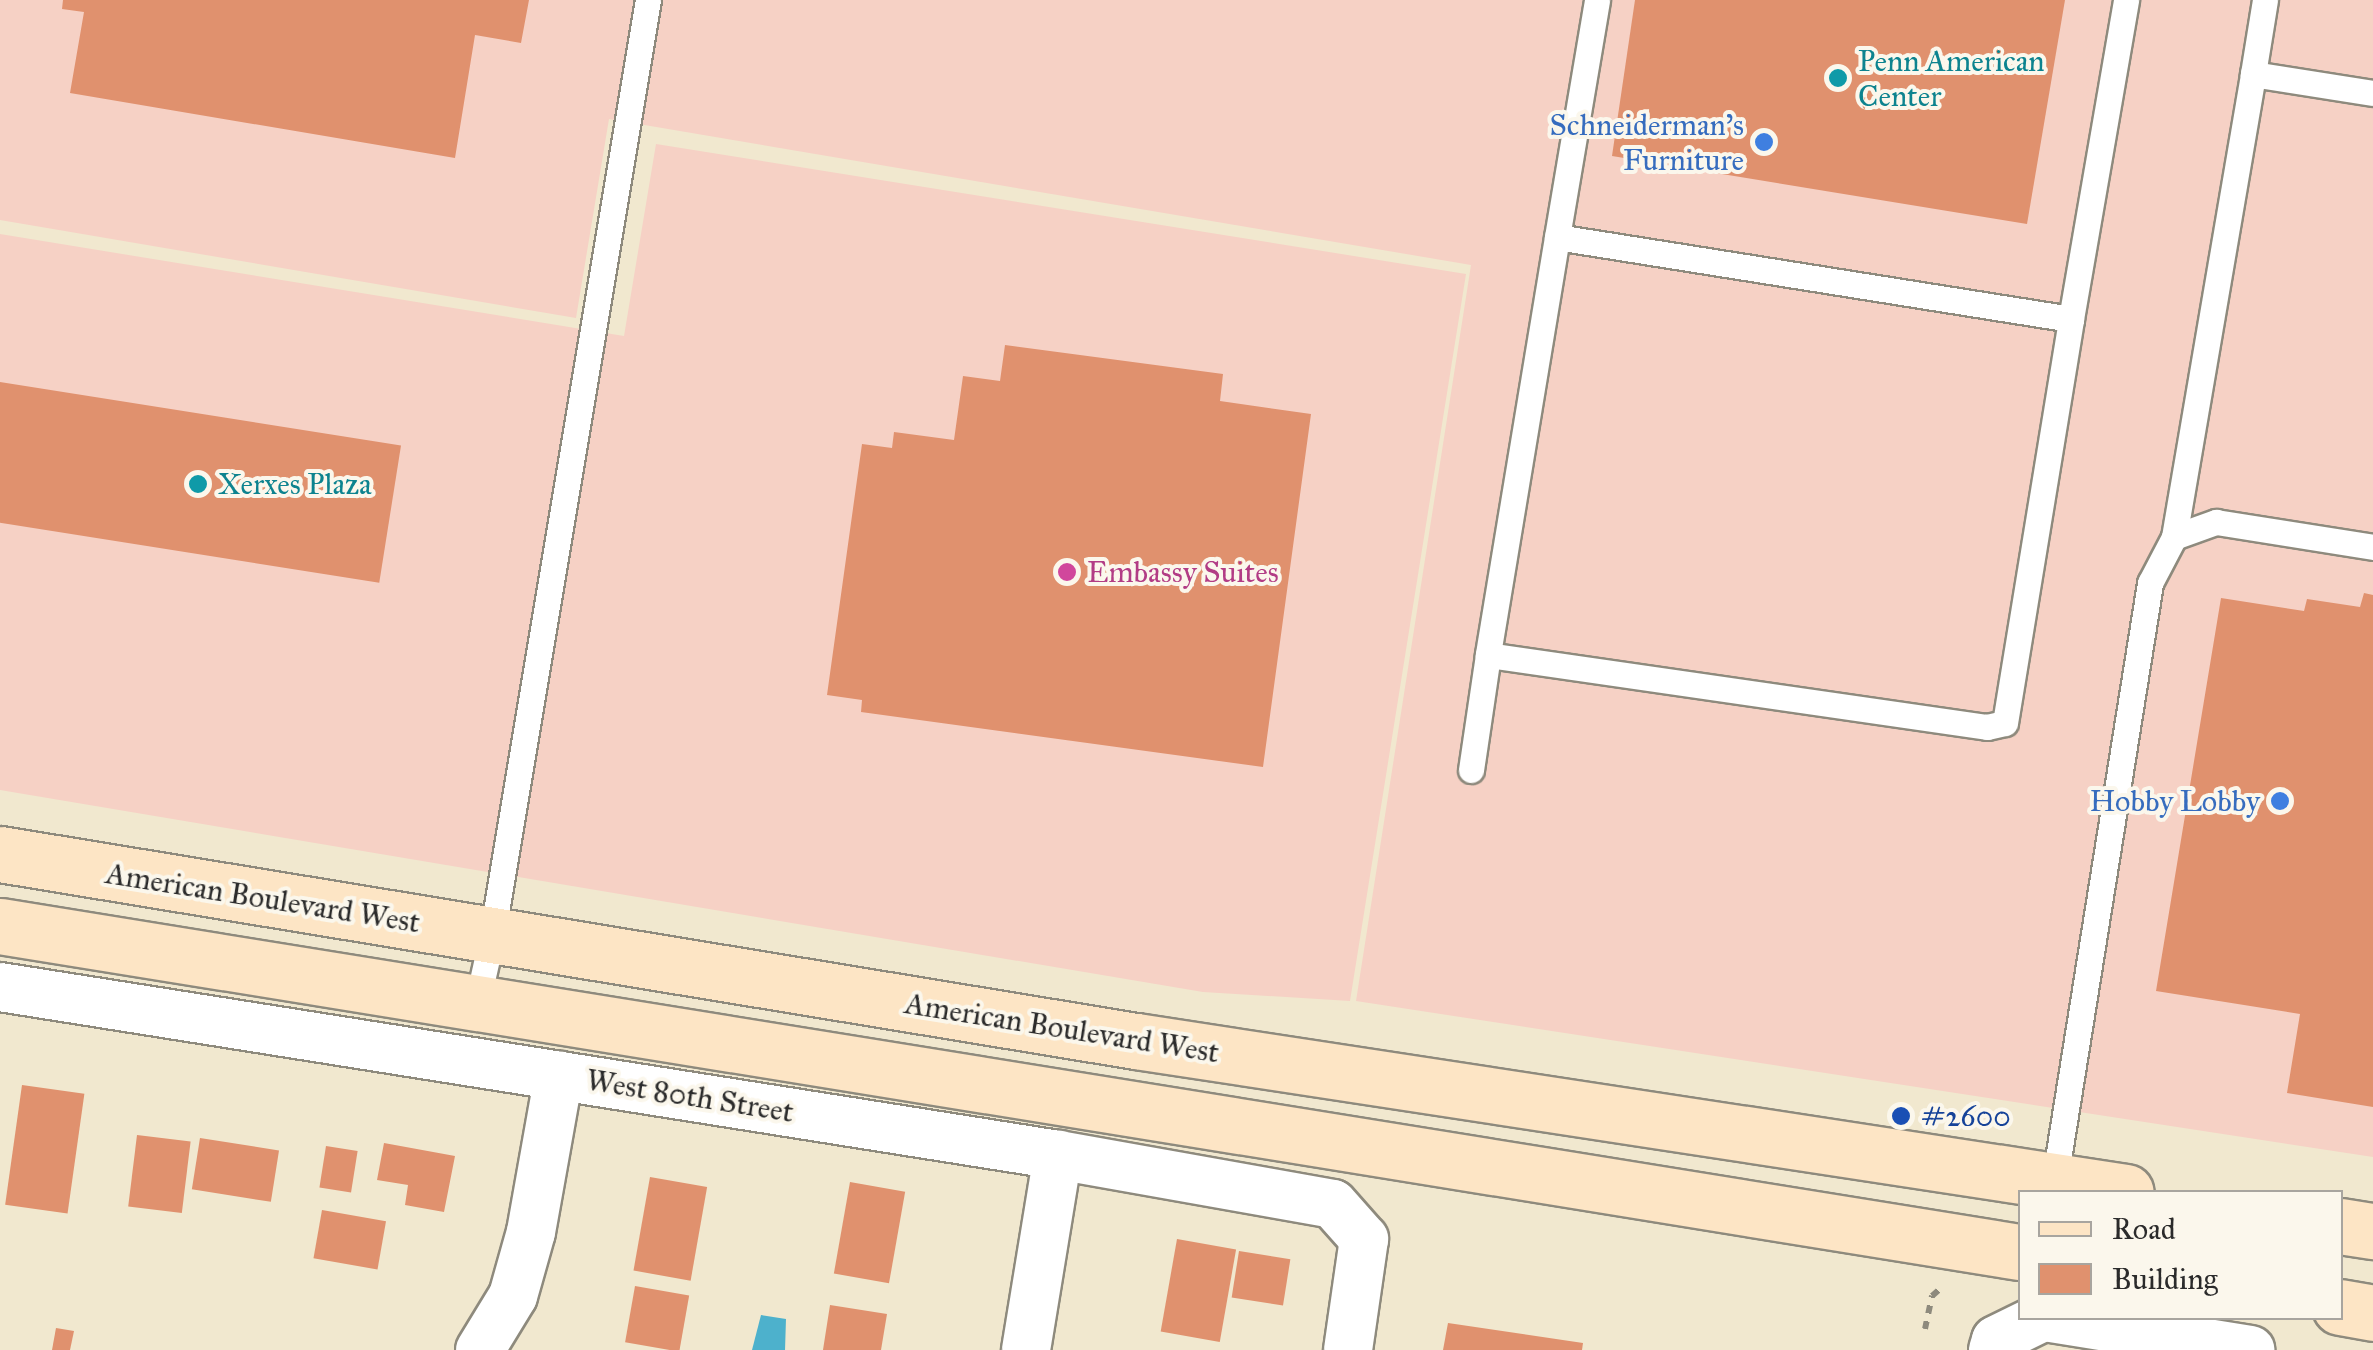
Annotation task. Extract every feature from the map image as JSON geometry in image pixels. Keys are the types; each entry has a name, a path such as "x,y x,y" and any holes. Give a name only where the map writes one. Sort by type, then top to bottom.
{"main road":[{"name":"American Boulevard West","path":"0,854 1136,1041 1423,1082 2054,1187 2097,1190"},
{"path":"0,926 2018,1252"},
{"path":"1412,1154 1423,1082"},
{"path":"2343,1226 2373,1230"},
{"path":"2343,1308 2373,1313"}],"street":[{"name":"West 80th Street","path":"0,987 1058,1154 1333,1204 1364,1239 1348,1350"},
{"path":"480,1350 513,1296 531,1232 559,1075"},
{"path":"1026,1350 1058,1154"},
{"path":"1994,1345 2038,1320"},
{"path":"2064,1320 2250,1350"}],"lane":[{"path":"477,1003 492,936 648,0"},
{"path":"1471,770 1597,0"},
{"path":"1488,656 1987,727 2005,724 2126,0"},
{"path":"2054,1187 2150,583 2174,537 2264,0"},
{"path":"2253,74 2373,94"},
{"path":"1557,238 2071,320"},
{"path":"2174,537 2216,522 2373,547"}],"path":[{"path":"1925,1329 1932,1296 1952,1278"}],"shaded area":[{"path":"0,0 2373,0 2373,1157 1356,1001 1471,265 609,119 576,318 0,220"},
{"path":"656,144 1466,274 1350,1001 1203,992 0,790 0,234 624,336"}],"water":[{"path":"761,1315 786,1319 785,1350 752,1350"}],"building":[{"path":"63,0 529,0 521,43 475,35 455,158 70,93 84,12 62,9"},
{"name":"Penn American Center","path":"1635,0 2065,0 2027,224 1612,156"},
{"name":"Embassy Suites","path":"1005,345 1223,374 1220,401 1311,414 1263,767 861,712 862,700 827,695 862,444 892,448 894,432 954,440 963,376 1000,381"},
{"name":"Xerxes Plaza","path":"0,382 401,446 379,583 0,523"},
{"name":"Hobby Lobby","path":"2364,593 2373,595 2373,1107 2287,1093 2300,1014 2156,991 2221,598 2304,611 2307,599 2360,607"},
{"path":"22,1085 84,1094 68,1214 5,1205"},
{"path":"137,1135 191,1142 182,1213 128,1206"},
{"path":"200,1138 279,1151 271,1202 192,1189"},
{"path":"384,1143 455,1156 444,1212 405,1205 408,1185 377,1180"},
{"path":"326,1146 358,1151 351,1192 319,1187"},
{"path":"650,1177 707,1187 691,1281 634,1271"},
{"path":"850,1182 905,1192 889,1283 834,1274"},
{"path":"322,1210 386,1221 378,1270 313,1258"},
{"path":"1177,1239 1236,1249 1220,1342 1161,1332"},
{"path":"1239,1251 1290,1259 1283,1306 1232,1297"},
{"path":"635,1286 689,1296 680,1350 625,1342"},
{"path":"830,1305 887,1314 881,1350 823,1350"},
{"path":"1448,1323 1583,1343 1582,1350 1443,1350"},
{"path":"56,1328 74,1331 70,1350 52,1350"}],"place":[{"name":"Penn American Center","path":"1838,78"},
{"name":"Schneiderman's Furniture","path":"1764,142"},
{"name":"Xerxes Plaza","path":"198,484"},
{"name":"Embassy Suites","path":"1067,572"},
{"name":"Hobby Lobby","path":"2280,801"},
{"name":"#2600","path":"1901,1116"}]}
